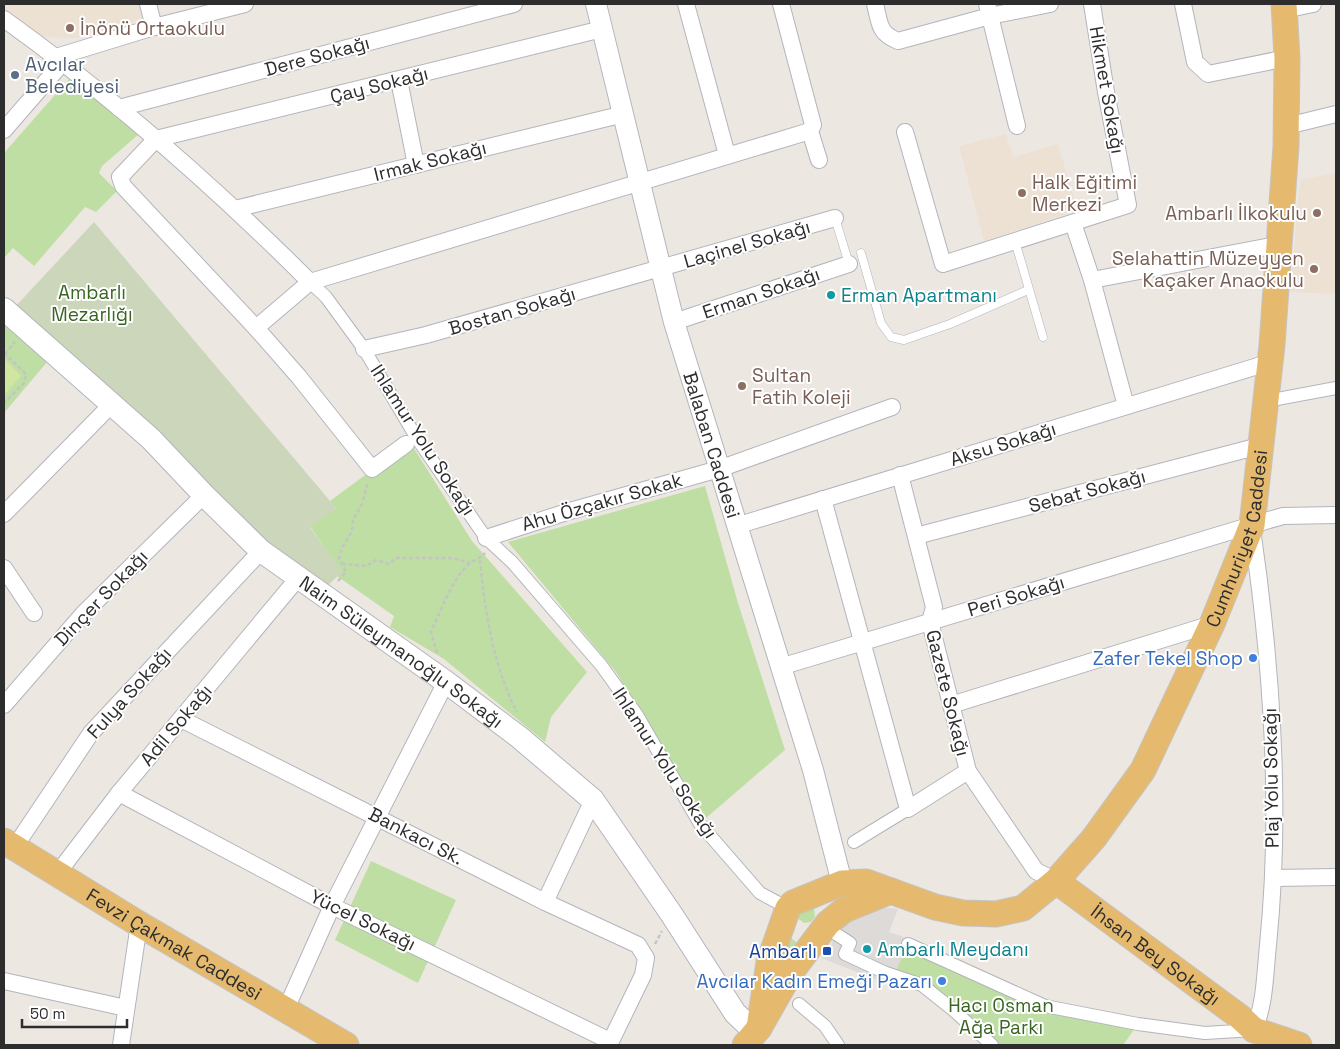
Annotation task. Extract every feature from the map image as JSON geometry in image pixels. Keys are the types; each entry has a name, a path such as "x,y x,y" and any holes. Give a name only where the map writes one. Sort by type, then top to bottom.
{"main road":[{"name":"Cumhuriyet Caddesi","path":"892,891 935,907 963,912 996,914 1023,908 1056,881 1094,838 1143,770 1212,624 1252,525 1259,446 1267,400 1287,126 1288,58 1284,7"},
{"name":"Naim Süleymanoğlu Sokağı","path":"4,309 152,439 204,495 261,551 440,678 519,737 593,800 672,915 734,1013 754,1035"},
{"name":"Fevzi Çakmak Caddesi","path":"7,846 286,1008 346,1045"},
{"name":"İhsan Bey Sokağı","path":"1056,881 1240,1017 1254,1040"},
{"path":"754,1035 769,962 792,908 842,883 866,882 892,891"},
{"path":"754,1035 791,972 833,925 847,902 842,883"},
{"path":"792,908 794,931 810,936 892,891"},
{"path":"792,908 817,901 822,905 833,925"},
{"path":"1254,1040 1299,1045"}],"street":[{"path":"148,4 154,27"},
{"path":"4,130 60,60 154,27 245,4"},
{"name":"Dere Sokağı","path":"119,108 514,4"},
{"name":"Balaban Caddesi","path":"596,4 674,322 813,770 842,883"},
{"path":"686,4 727,156"},
{"path":"781,4 813,125 810,131 819,160"},
{"path":"875,4 881,30 887,37 898,41 988,10 1050,4"},
{"name":"Hikmet Sokağı","path":"1073,224 1128,206 1106,92 1092,4"},
{"path":"1183,4 1195,62 1208,74 1288,58"},
{"path":"1284,7 1313,4"},
{"path":"988,10 1017,126"},
{"name":"Ihlamur Yolu Sokağı","path":"4,20 60,60 156,139 235,209 326,298 364,350 416,437 489,541 512,562 601,666 637,715 700,824 760,893 792,908"},
{"name":"Çay Sokağı","path":"156,139 602,29"},
{"path":"399,80 416,165"},
{"name":"Irmak Sokağı","path":"235,209 624,114"},
{"path":"1287,126 1336,114"},
{"path":"256,328 310,282 640,184 810,131"},
{"path":"905,132 944,264 1073,224 1092,280 1126,406"},
{"path":"156,139 120,177 123,186 256,328 299,377 372,469 406,444"},
{"name":"Laçinel Sokağı","path":"660,269 834,218"},
{"path":"1092,280 1278,246"},
{"name":"Erman Sokağı","path":"674,322 849,264"},
{"name":"Bostan Sokağı","path":"364,350 426,335 660,269"},
{"name":"Aksu Sokağı","path":"736,526 1271,362"},
{"path":"1267,400 1336,388"},
{"path":"4,514 112,404"},
{"name":"Ahu Özçakır Sokak","path":"489,541 570,511 719,469 892,407"},
{"name":"Sebat Sokağı","path":"916,536 1259,446"},
{"name":"Gazete Sokağı","path":"900,476 934,607 930,622 968,772 1036,871 1056,881"},
{"name":"Dinçer Sokağı","path":"4,705 84,613 204,495"},
{"path":"823,499 908,809"},
{"name":"Peri Sokağı","path":"780,667 1283,516 1336,515"},
{"name":"Plaj Yolu Sokağı","path":"1252,525 1265,616 1275,789 1273,878 1261,1014 1254,1040"},
{"name":"Fulya Sokağı","path":"7,846 91,733 261,551"},
{"path":"4,568 34,613"},
{"name":"Adil Sokağı","path":"57,874 119,793 298,578"},
{"path":"951,705 1212,624"},
{"path":"286,1008 332,906 378,817 440,678"},
{"name":"Bankacı Sk.","path":"181,720 545,902 638,945 646,958"},
{"path":"854,842 968,772"},
{"name":"Yücel Sokağı","path":"119,793 332,906 610,1043"},
{"path":"545,902 593,800"},
{"path":"1273,878 1336,877"},
{"path":"121,1045 139,924"},
{"path":"833,925 850,943 845,954 886,973 922,985 992,1045"},
{"path":"908,944 1045,1006 1138,1024 1254,1040"},
{"path":"610,1043 643,975 646,958"},
{"path":"4,981 126,1008"},
{"path":"799,1004 825,1026 838,1045"}],"lane":[{"path":"834,218 849,264"},
{"path":"1015,242 1043,338"},
{"path":"862,253 881,323 891,338 904,340 950,324 1028,290"}],"path":[{"path":"4,403 24,383 26,374 4,354 20,336"},
{"path":"338,581 346,572 338,558 352,531 353,520 362,504 372,469"},
{"path":"489,541 480,560 483,594 500,675 521,718 524,730 519,737"},
{"path":"342,564 366,566 376,560 389,564 396,558 453,558 470,563 480,560"},
{"path":"440,678 440,663 431,632 452,588 470,563"},
{"path":"646,958 672,915"}],"shaded area":[{"name":"İnönü Ortaokulu","path":"4,4 141,4 144,19 77,38 42,37 4,12"},
{"name":"Halk Eğitimi Merkezi","path":"1006,134 1013,157 1058,144 1076,204 1069,213 984,241 959,146"},
{"path":"1336,173 1336,294 1290,292 1300,180"},
{"name":"Ambarlı Meydanı","path":"879,907 898,909 889,932 910,939 890,985 821,958 847,921"}],"green space":[{"path":"69,79 139,134 102,166 99,173 117,191 96,212 85,207 34,266 13,248 4,258 4,153"},
{"name":"Ambarlı Mezarlığı","path":"94,222 336,508 310,527 342,572 324,589 267,543 15,307"},
{"path":"4,322 47,362 4,413"},
{"path":"5,359 21,376 6,393 4,392"},
{"path":"410,442 472,541 587,672 551,717 545,742 444,659 390,627 394,616 337,576 341,572 310,526 336,508 330,501"},
{"path":"705,486 738,603 785,750 706,818 616,672 508,542"},
{"path":"371,861 456,900 418,983 335,940"},
{"path":"814,907 815,917 811,922 804,923 796,917 796,910"},
{"path":"788,936 799,944 783,964 780,963"},
{"name":"Hacı Osman Ağa Parkı","path":"908,944 1045,1006 1138,1024 1123,1045 992,1045 952,1009 893,976"}],"place":[{"name":"İnönü Ortaokulu","path":"70,28"},
{"name":"Avcılar Belediyesi","path":"15,75"},
{"name":"Halk Eğitimi Merkezi","path":"1022,193"},
{"name":"Ambarlı İlkokulu","path":"1317,213"},
{"name":"Selahattin Müzeyyen Kaçaker Anaokulu","path":"1314,269"},
{"name":"Erman Apartmanı","path":"831,295"},
{"name":"Sultan Fatih Koleji","path":"742,386"},
{"name":"Zafer Tekel Shop","path":"1253,658"},
{"name":"Ambarlı Meydanı","path":"867,949"},
{"name":"Ambarlı","path":"827,951"},
{"name":"Avcılar Kadın Emeği Pazarı","path":"942,981"}]}
